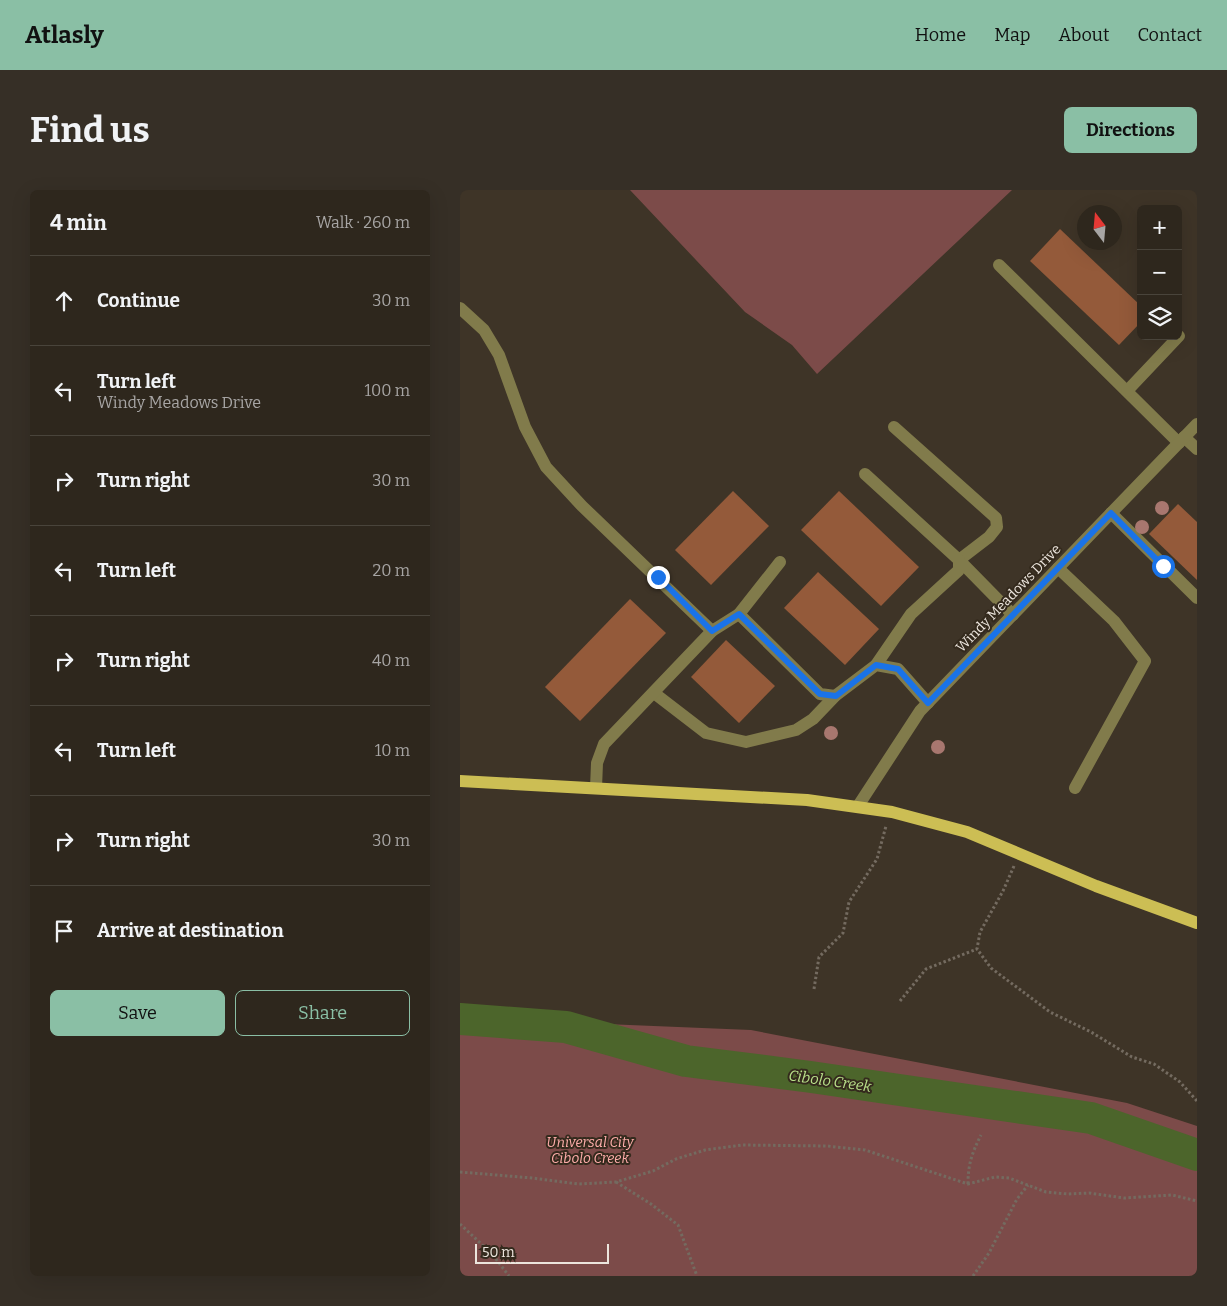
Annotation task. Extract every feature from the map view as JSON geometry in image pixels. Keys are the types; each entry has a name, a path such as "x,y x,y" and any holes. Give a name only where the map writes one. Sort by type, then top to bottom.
{"main road":[{"path":"460,781 807,800 892,812 967,832 1096,886 1197,924"}],"street":[{"path":"999,265 1127,391 1182,440 1197,449"},
{"path":"460,308 484,330 499,355 525,427 546,467 582,506 712,631"},
{"path":"1127,391 1175,340"},
{"name":"Windy Meadows Drive","path":"858,806 915,719 928,703 1197,424"},
{"path":"894,427 996,518 997,527 989,537 958,560"},
{"path":"866,474 958,560 1013,615"},
{"path":"1111,513 1197,598"},
{"path":"654,692 706,733 746,742 796,730 813,719 836,696 876,665 911,614 959,570 958,560"},
{"path":"596,788 597,763 604,744 712,631 739,614 780,562"},
{"path":"1058,568 1114,621 1145,661 1075,788"},
{"path":"739,614 820,694 836,696"},
{"path":"876,665 898,669 928,703"}],"path":[{"path":"814,989 819,957 843,933 849,902 877,859 883,833 892,812"},
{"path":"1020,854 1003,891 980,932 977,949 991,968 1050,1012 1091,1032 1132,1057 1154,1064 1180,1082 1197,1101"},
{"path":"900,1001 926,969 977,949"},
{"path":"968,1184 968,1168 972,1154 982,1136"},
{"path":"460,1172 578,1184 616,1182 652,1171 683,1157 705,1150 742,1145 827,1146 865,1150 968,1184 995,1177 1009,1178 1046,1192 1089,1193 1124,1198 1172,1195 1197,1201"},
{"path":"616,1182 651,1204 678,1225 697,1276"},
{"path":"973,1276 989,1253 1017,1199 1028,1184"},
{"path":"460,1224 492,1254 509,1276"}],"green space":[{"path":"630,190 1012,190 817,374 792,345 745,312"},
{"name":"Universal City Cibolo Creek","path":"460,1018 751,1030 1127,1103 1197,1126 1197,1276 460,1276"}],"building":[{"path":"1060,229 1077,245 1077,250 1082,250 1137,302 1137,326 1119,345 1030,261"},
{"path":"733,491 769,526 711,585 675,550"},
{"path":"839,491 919,567 881,606 801,530"},
{"path":"1178,504 1197,522 1197,580 1149,534"},
{"path":"818,572 879,629 845,665 784,608"},
{"path":"630,599 666,633 580,721 545,687"},
{"path":"726,640 775,686 739,723 691,677"}],"waterway":[{"name":"Cibolo Creek","path":"460,1019 566,1027 686,1061 811,1077 1091,1118 1197,1155"}],"route":[{"path":"658,577 712,631 739,614 820,694 836,696 876,665 898,669 928,703 1111,513 1163,566"}]}
